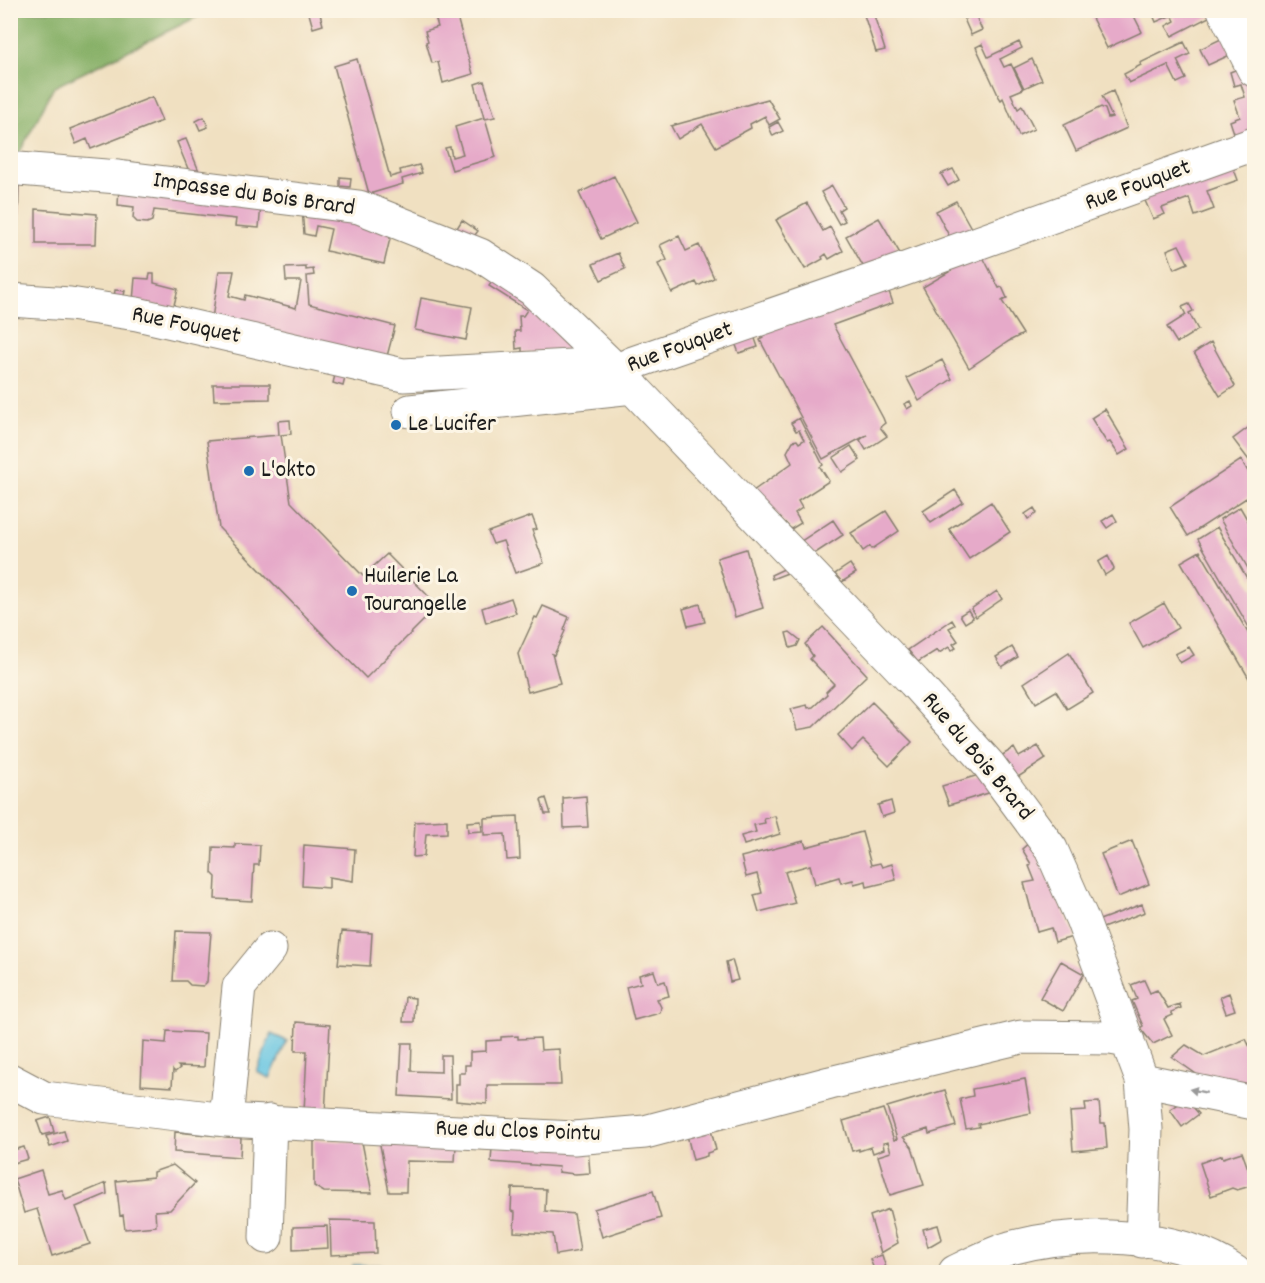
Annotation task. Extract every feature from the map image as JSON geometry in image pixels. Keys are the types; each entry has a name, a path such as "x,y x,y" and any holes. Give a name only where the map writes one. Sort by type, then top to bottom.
{"street":[{"path":"1224,10 1254,70"},
{"name":"Rue Fouquet","path":"10,300 70,304 137,314 403,375 572,366 625,379 633,363 1254,144"},
{"name":"Impasse du Bois Brard","path":"19,169 118,177 359,207 480,255 532,289 625,379"},
{"path":"410,411 625,379"},
{"name":"Rue du Bois Brard","path":"625,379 914,682 989,765 1051,849 1082,919 1142,1080 1146,1128 1142,1240"},
{"path":"226,1120 239,987 270,949"},
{"name":"Rue du Clos Pointu","path":"10,1080 44,1098 226,1120 574,1138 645,1132 830,1083 1021,1037 1110,1038 1128,1041"},
{"path":"1142,1080 1254,1103"},
{"path":"266,1237 270,1121"},
{"path":"955,1272 979,1259 1010,1248 1084,1237 1142,1240 1185,1249 1225,1265 1235,1272"}],"green space":[{"path":"11,11 209,11 54,87 11,169"}],"water":[{"path":"271,1034 287,1041 270,1078 257,1072"},
{"path":"353,1265 383,1265 383,1272 353,1272"}],"building":[{"path":"308,10 319,10 323,25 313,28"},
{"path":"433,10 455,10 473,74 443,83 438,62 432,63 426,42 428,41 425,31 438,27"},
{"path":"1088,10 1131,10 1142,32 1107,48"},
{"path":"1151,10 1211,10 1213,15 1172,36 1166,26 1175,21 1172,15 1156,22"},
{"path":"873,12 885,50 876,52 864,15"},
{"path":"975,14 982,30 971,35 964,19"},
{"path":"1225,37 1232,54 1208,65 1200,49"},
{"path":"1019,42 1022,48 1000,59 1004,67 1011,64 1023,89 1011,94 1018,109 1022,106 1034,129 1019,136 1003,98 1001,100 999,97 976,47 982,44 988,57"},
{"path":"1184,42 1190,54 1177,60 1186,79 1177,83 1168,65 1129,83 1124,74 1141,65 1140,63"},
{"path":"357,59 390,177 401,174 400,170 419,165 422,173 402,179 403,184 369,194 334,66"},
{"path":"1032,59 1042,80 1024,88 1014,68"},
{"path":"1245,66 1254,84 1254,132 1236,139 1230,121 1240,117 1234,100 1245,97 1241,84 1234,86 1230,72"},
{"path":"484,81 495,117 485,119 496,157 452,170 445,148 450,147 452,157 463,154 455,127 484,118 475,84"},
{"path":"1113,91 1127,128 1076,151 1064,125 1101,107 1105,109 1108,118 1112,117 1102,96"},
{"path":"152,97 162,121 91,149 87,139 76,144 70,129"},
{"path":"768,99 780,119 769,125 765,116 750,124 751,128 716,147 702,124 678,139 671,126"},
{"path":"204,117 208,127 200,130 196,121"},
{"path":"778,122 783,131 773,136 769,127"},
{"path":"186,139 201,176 191,176 177,142"},
{"path":"1232,164 1238,180 1207,191 1214,209 1195,216 1189,198 1162,208 1165,214 1153,219 1143,196"},
{"path":"953,169 959,180 948,186 941,174"},
{"path":"614,176 637,222 601,239 579,193"},
{"path":"340,177 351,178 350,187 340,186"},
{"path":"10,179 19,179 17,286 10,285"},
{"path":"832,186 844,207 839,210 845,221 839,224 821,192"},
{"path":"119,187 261,204 259,228 235,226 236,219 154,210 152,221 137,222 133,218 134,207 118,205"},
{"path":"956,201 975,235 953,243 936,211"},
{"path":"807,203 823,231 830,227 843,251 829,259 826,254 822,257 823,259 805,269 776,220"},
{"path":"36,209 97,214 96,244 36,244"},
{"path":"302,209 392,230 384,264 326,251 331,229 316,226 314,236 304,234"},
{"path":"879,218 904,260 867,273 846,236"},
{"path":"462,220 478,231 472,239 457,228"},
{"path":"679,236 686,251 699,245 714,278 698,286 696,282 672,293 658,264 667,260 660,245"},
{"path":"1179,245 1188,263 1174,269 1167,250"},
{"path":"618,253 625,269 601,280 593,264"},
{"path":"981,253 999,288 1002,287 1007,298 1002,301 1023,334 969,368 923,287 949,272 946,265"},
{"path":"306,267 306,270 313,269 314,275 307,276 309,304 395,326 386,360 212,319 219,271 234,271 229,296 244,300 245,295 296,308 301,281 286,281 285,268"},
{"path":"150,274 154,274 154,283 178,289 173,309 133,301 135,278 149,279"},
{"path":"496,275 577,350 522,353 522,348 516,349 515,331 520,331 519,316 523,316 527,310 489,286"},
{"path":"887,286 893,303 833,325 883,418 885,423 880,427 887,436 866,450 860,440 867,435 823,459 760,340 763,338 759,331"},
{"path":"115,290 125,291 123,300 114,298"},
{"path":"421,298 472,307 466,340 415,330"},
{"path":"1189,304 1193,311 1189,313 1198,330 1177,343 1167,327 1186,315 1182,307"},
{"path":"753,333 758,347 739,353 734,340"},
{"path":"1211,342 1235,386 1220,396 1194,353"},
{"path":"942,360 952,379 919,401 907,378"},
{"path":"335,375 345,378 343,386 333,383"},
{"path":"213,384 270,384 270,399 214,400"},
{"path":"910,401 912,406 907,409 904,404"},
{"path":"1105,409 1129,449 1119,455 1110,442 1107,443 1091,418"},
{"path":"799,418 823,465 820,467 829,481 798,501 802,508 795,513 801,523 791,529 753,491 792,463 787,452 793,441 797,440 799,443 804,440 799,430 796,431 791,423"},
{"name":"Huilerie La Tourangelle","path":"290,420 291,434 281,435 291,502 363,576 387,554 438,606 366,678 219,528 207,441 279,435 278,421"},
{"path":"1249,427 1254,434 1254,467 1233,439"},
{"path":"851,446 860,460 842,472 833,458"},
{"path":"1241,460 1254,481 1254,493 1188,536 1170,507"},
{"path":"955,490 963,502 931,523 923,511"},
{"path":"991,502 1010,532 969,559 949,529"},
{"path":"1240,507 1254,531 1254,579 1220,519"},
{"path":"1034,508 1037,513 1028,519 1025,514"},
{"path":"886,511 899,531 872,549 870,546 863,551 851,533"},
{"path":"1113,514 1117,521 1107,528 1102,521"},
{"path":"532,516 537,529 532,530 544,563 515,573 503,541 493,544 488,532"},
{"path":"833,520 843,535 814,554 801,541"},
{"path":"1217,527 1254,590 1254,636 1198,539"},
{"path":"746,549 763,608 735,617 717,558"},
{"path":"1200,551 1254,643 1254,687 1181,562"},
{"path":"1108,556 1114,569 1105,575 1098,562"},
{"path":"850,564 856,573 842,582 835,574"},
{"path":"788,567 790,572 772,579 771,575"},
{"path":"997,591 1002,599 976,617 971,609"},
{"path":"511,598 516,613 486,623 482,608"},
{"path":"1164,603 1178,628 1143,648 1129,623"},
{"path":"700,604 705,622 688,626 683,609"},
{"path":"543,606 569,617 554,655 552,654 560,683 528,692 518,654 535,617 537,618"},
{"path":"968,610 973,618 965,623 960,615"},
{"path":"952,620 955,625 949,628 958,641 953,644 956,648 951,651 949,647 939,653 937,650 918,662 908,650"},
{"path":"823,627 867,675 813,727 797,730 791,709 807,705 808,708 813,707 834,684 810,659 813,656 805,644"},
{"path":"790,632 800,640 797,646 790,648 786,633"},
{"path":"1012,647 1018,657 1002,667 996,657"},
{"path":"1189,647 1194,655 1180,663 1175,654"},
{"path":"1069,653 1093,693 1067,709 1056,691 1036,703 1024,683"},
{"path":"872,702 912,742 889,766 863,740 852,751 838,735"},
{"path":"1038,746 1046,759 1015,779 999,757 1014,748 1019,757"},
{"path":"982,774 995,791 949,805 942,786"},
{"path":"10,796 13,797 14,804 11,815"},
{"path":"586,796 588,827 564,828 563,798"},
{"path":"546,798 551,814 545,814 541,800"},
{"path":"891,801 894,813 882,817 878,805"},
{"path":"518,816 520,859 507,860 505,834 484,835 484,818"},
{"path":"775,816 780,834 744,845 741,836 756,832 754,825 765,823 764,819"},
{"path":"447,820 447,833 426,834 424,856 413,857 415,822"},
{"path":"481,821 482,831 468,832 467,822"},
{"path":"862,832 871,865 880,863 882,867 892,864 896,880 867,887 866,881 854,884 853,880 841,883 839,877 815,884 810,865 785,872 795,903 759,912 754,895 762,893 757,874 746,877 741,857 804,841 806,847"},
{"path":"1031,841 1076,936 1055,942 1051,928 1037,932 1024,883 1035,881 1029,866 1031,864 1022,849"},
{"path":"1132,841 1149,884 1118,897 1101,854"},
{"path":"235,844 260,845 259,865 254,865 252,901 215,899 216,877 212,873 213,847 235,848"},
{"path":"304,845 355,849 353,881 329,877 329,888 302,886"},
{"path":"1142,904 1145,912 1100,929 1097,921"},
{"path":"176,931 211,932 207,982 203,986 190,985 186,981 173,981"},
{"path":"342,931 372,933 370,966 338,964"},
{"path":"732,960 738,980 730,982 726,962"},
{"path":"1061,961 1084,974 1063,1011 1040,998"},
{"path":"654,971 658,983 665,981 669,996 657,999 661,1007 660,1013 634,1020 626,987 641,983 639,975"},
{"path":"1144,980 1150,993 1157,990 1168,1008 1180,1004 1181,1008 1171,1012 1173,1015 1164,1019 1172,1035 1153,1044 1140,1028 1143,1026 1132,1001 1137,999 1131,985"},
{"path":"1229,993 1235,1010 1226,1013 1220,997"},
{"path":"405,997 415,998 414,1022 403,1022"},
{"path":"296,1022 330,1025 325,1114 304,1112 307,1051 295,1051"},
{"path":"167,1031 206,1033 204,1067 178,1066 180,1068 175,1072 173,1070 172,1087 141,1085 143,1041 166,1043"},
{"path":"518,1036 518,1039 540,1038 541,1050 559,1049 561,1085 487,1085 487,1104 456,1101 456,1084 459,1084 459,1073 465,1073 465,1065 470,1065 470,1052 486,1051 486,1041"},
{"path":"1246,1039 1254,1056 1254,1091 1202,1078 1172,1057 1186,1045 1204,1056"},
{"path":"402,1043 412,1043 411,1071 441,1072 441,1055 450,1055 451,1099 399,1096"},
{"path":"1025,1079 1031,1113 978,1124 979,1127 966,1129 960,1099 973,1096 972,1089"},
{"path":"945,1090 956,1126 929,1134 928,1129 903,1137 912,1147 924,1185 890,1195 878,1156 891,1152 888,1142 883,1143 884,1149 873,1153 871,1147 852,1151 843,1121 883,1109 894,1140 897,1139 887,1107"},
{"path":"1186,1099 1199,1114 1182,1127 1170,1110"},
{"path":"1099,1102 1101,1123 1105,1123 1107,1148 1073,1151 1070,1112 1086,1111 1085,1103"},
{"path":"50,1117 54,1132 42,1135 37,1121"},
{"path":"711,1130 716,1150 707,1153 707,1156 693,1160 687,1135"},
{"path":"64,1131 67,1141 50,1147 46,1136"},
{"path":"175,1132 241,1138 240,1157 174,1152"},
{"path":"314,1140 362,1142 372,1193 324,1192 314,1186"},
{"path":"399,1142 456,1145 455,1162 407,1161 406,1192 389,1192 380,1145"},
{"path":"24,1147 28,1159 10,1164 10,1151"},
{"path":"492,1147 588,1148 590,1173 575,1174 558,1172 559,1167 491,1162"},
{"path":"1242,1152 1254,1185 1237,1190 1232,1188 1211,1196 1200,1163 1222,1155 1223,1158"},
{"path":"173,1165 195,1183 170,1210 155,1211 156,1226 125,1229 123,1215 120,1216 116,1181 153,1177 153,1172"},
{"path":"41,1170 48,1194 62,1190 66,1200 106,1183 107,1194 76,1207 90,1244 52,1256 37,1209 24,1213 14,1179"},
{"path":"512,1188 546,1189 545,1211 574,1214 580,1251 556,1255 553,1234 514,1232 515,1212 511,1211"},
{"path":"653,1191 661,1218 602,1237 594,1209"},
{"path":"889,1209 898,1243 881,1253 870,1216"},
{"path":"330,1220 375,1221 376,1253 331,1255"},
{"path":"938,1225 942,1239 928,1247 923,1229"},
{"path":"327,1226 328,1248 293,1250 293,1227"},
{"path":"882,1255 887,1271 875,1272 870,1259"}],"place":[{"name":"Le Lucifer","path":"396,425"},
{"name":"L'okto","path":"249,471"},
{"name":"Huilerie La Tourangelle","path":"352,591"}]}
